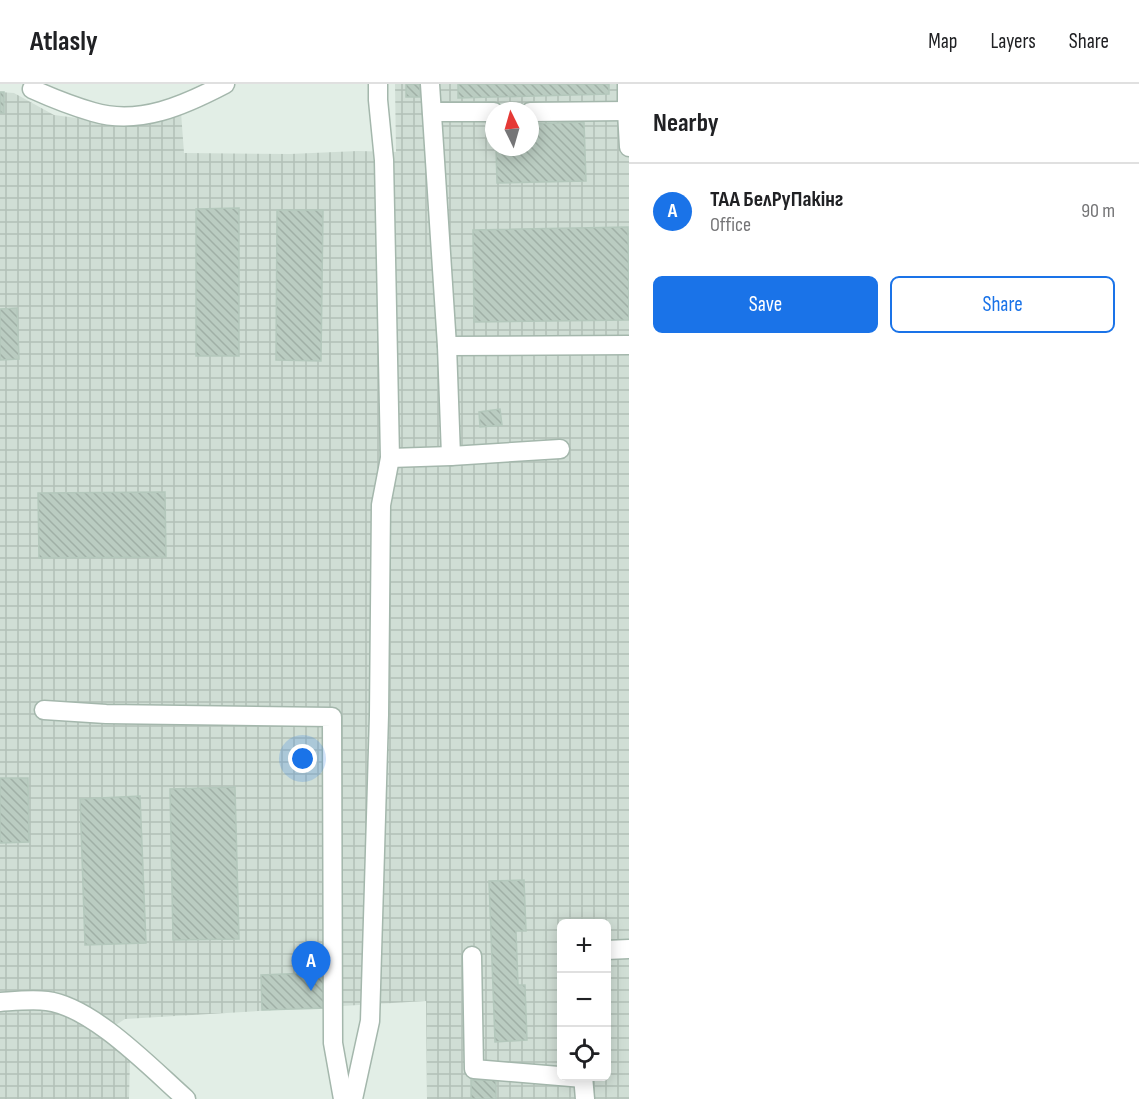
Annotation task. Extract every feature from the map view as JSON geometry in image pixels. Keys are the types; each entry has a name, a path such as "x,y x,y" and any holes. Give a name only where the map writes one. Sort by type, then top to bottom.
{"street":[{"path":"32,89 94,113 136,116 162,111 189,102 225,84"},
{"path":"353,1099 370,1021 379,715 381,505 390,458 384,160 378,84"},
{"path":"430,84 447,346 451,456"},
{"path":"627,84 629,147"},
{"path":"539,112 627,111"},
{"path":"432,112 485,112"},
{"path":"447,346 629,345"},
{"path":"390,458 560,448"},
{"path":"44,710 106,714 332,717 333,1043 343,1099"},
{"path":"611,950 629,949"},
{"path":"472,956 474,1070 557,1076"},
{"path":"0,1002 46,1001 69,1007 94,1021 128,1047 186,1099"},
{"path":"583,1081 585,1099"}],"shaded area":[{"path":"395,84 629,84 629,1099 427,1099 426,1001 125,1019 99,1036 130,1059 129,1099 0,1099 0,92 14,93 54,115 92,120 181,112 184,153 290,154 396,152"}],"building":[{"path":"406,84 420,84 420,97 406,97"},
{"path":"458,84 609,84 609,94 458,98"},
{"path":"0,92 4,92 4,113 0,113"},
{"path":"584,122 586,181 497,183 496,156 539,156 539,124"},
{"path":"239,208 239,356 196,356 196,209"},
{"path":"277,210 323,210 321,361 276,360"},
{"path":"628,227 629,320 474,322 473,230"},
{"path":"17,308 19,359 0,360 0,309"},
{"path":"500,409 502,425 480,427 479,412"},
{"path":"165,492 166,557 39,558 38,493"},
{"path":"0,778 28,778 29,842 0,843"},
{"path":"235,787 239,939 173,940 170,789"},
{"path":"140,796 146,943 85,945 80,799"},
{"path":"524,880 526,931 516,931 518,985 525,985 527,1040 495,1042 489,881"},
{"path":"307,960 326,960 327,1008 262,1010 261,975 308,973"},
{"path":"471,1080 496,1080 496,1099 471,1099"}],"place":[{"name":"ТАА БелРуПакінг","path":"311,991"}]}
